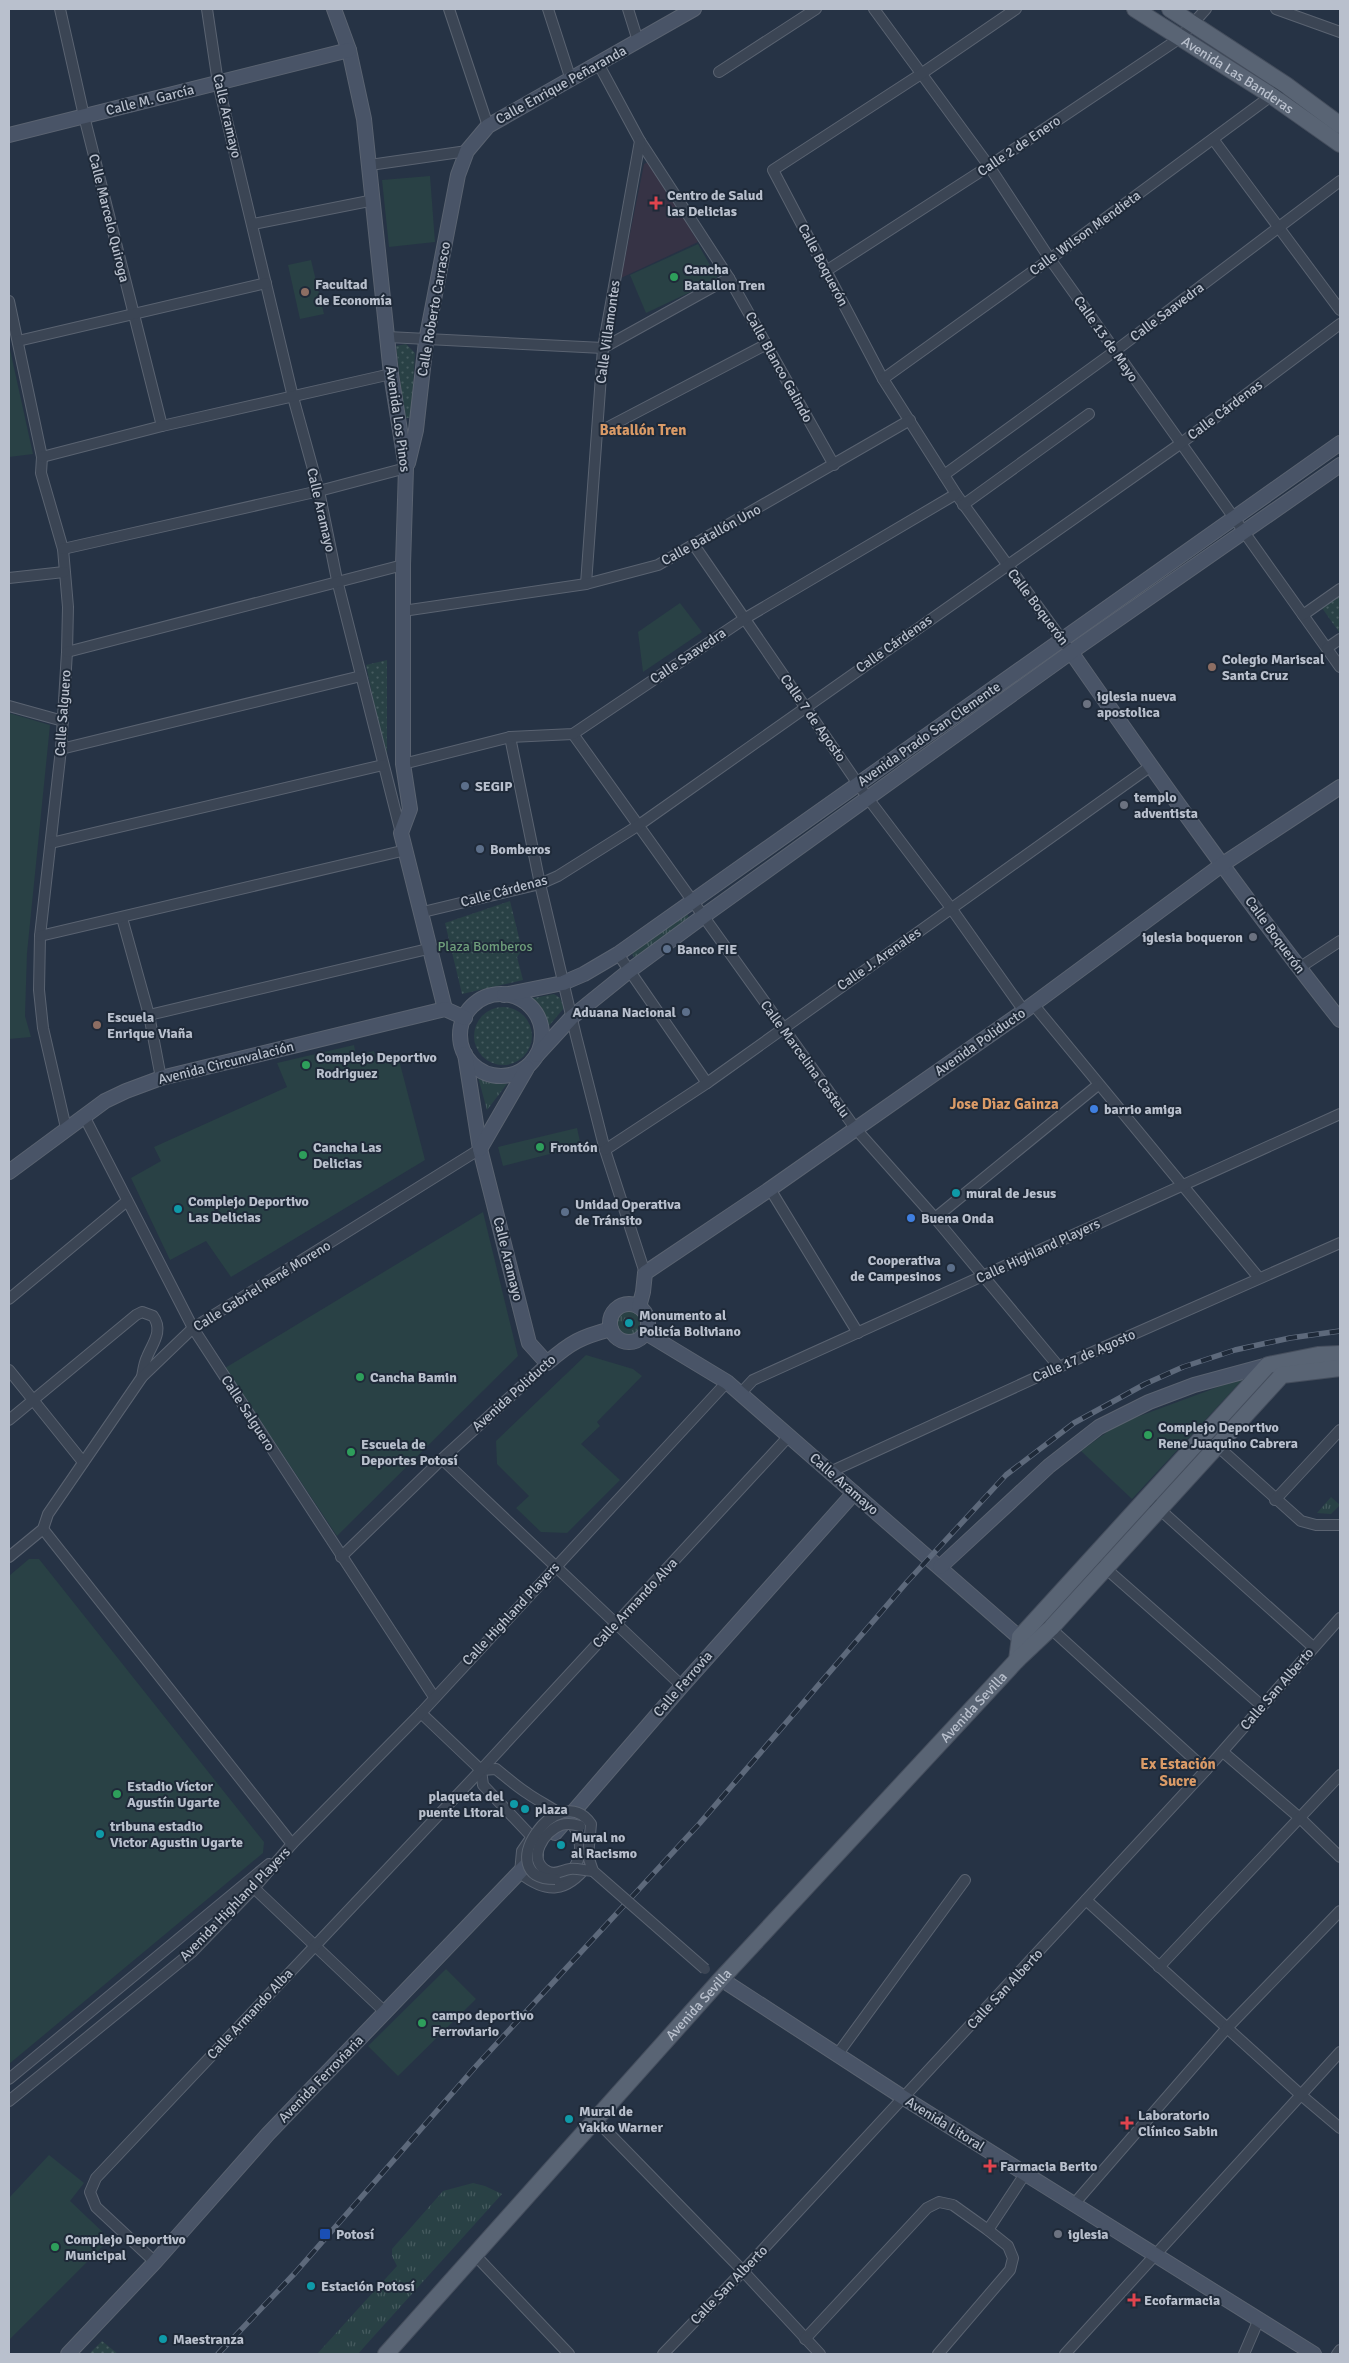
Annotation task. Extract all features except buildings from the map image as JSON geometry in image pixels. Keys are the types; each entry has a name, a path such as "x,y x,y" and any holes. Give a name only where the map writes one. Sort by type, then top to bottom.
{"main road":[{"name":"Avenida Los Pinos","path":"334,9 349,50 364,118 391,374 406,468 403,564 403,764 410,809 401,833"},
{"name":"Calle Enrique Peñaranda","path":"467,151 488,126 599,65 694,9"},
{"name":"Avenida Las Banderas","path":"1135,9 1272,96 1340,144"},
{"name":"Avenida Las Banderas","path":"1170,9 1286,85 1340,125"},
{"name":"Calle M. García","path":"9,135 349,50"},
{"name":"Calle Roberto Carrasco","path":"406,468 416,430 426,340 458,175 467,151"},
{"name":"Avenida Prado San Clemente","path":"504,995 563,983 584,974 618,954 1340,443"},
{"name":"Avenida Prado San Clemente","path":"537,1055 572,1017 629,971 704,915 1071,652 1245,533 1340,465"},
{"name":"Calle Boquerón","path":"1071,652 1151,766 1299,968 1340,1020"},
{"name":"Avenida Poliducto","path":"645,1273 770,1189 1028,1008 1223,864 1340,787"},
{"name":"Calle Aramayo","path":"401,833 423,912 445,1009"},
{"path":"480,1150 528,1066 537,1055 542,1042 542,1029 537,1016 529,1005 517,998 504,995 484,998 476,1003 465,1018 460,1037 465,1054 472,1064 482,1071 506,1076 518,1073 528,1066"},
{"name":"Avenida Circunvalación","path":"9,1172 66,1128 105,1101 126,1091 161,1078 445,1009"},
{"path":"445,1009 465,1018"},
{"name":"Calle Aramayo","path":"465,1054 480,1150 529,1344 547,1363"},
{"path":"639,1307 645,1273"},
{"path":"629,1304 639,1307 647,1315 646,1333 637,1341 624,1342 614,1335 611,1329 611,1317 619,1307 629,1304"},
{"name":"Avenida Poliducto","path":"547,1363 566,1346 582,1337 611,1329"},
{"name":"Calle Aramayo","path":"646,1333 727,1382 1026,1642"},
{"path":"940,1567 1049,1466 1099,1427 1149,1402 1194,1385 1268,1365 1318,1355 1340,1354"},
{"name":"Avenida Sevilla","path":"386,2354 721,1979 1017,1660 1038,1617 1268,1365"},
{"name":"Avenida Sevilla","path":"1026,1642 1051,1628 1282,1375 1340,1368"},
{"name":"Calle Ferrovia","path":"577,1806 854,1493"},
{"name":"Avenida Ferroviaria","path":"68,2354 155,2262 268,2134 520,1873 561,1816 577,1806"},
{"name":"Avenida Litoral","path":"721,1979 1153,2256 1314,2354"}],"street":[{"name":"Calle Marcelo Quiroga","path":"60,9 84,116 162,426"},
{"name":"Calle Aramayo","path":"207,9 218,83 293,397 319,492 337,580 401,833"},
{"path":"449,9 488,126"},
{"path":"548,9 571,80"},
{"path":"628,9 638,41"},
{"path":"719,72 816,9"},
{"name":"Calle 13 de Mayo","path":"874,9 989,166 1050,259 1340,667"},
{"path":"921,74 1016,9"},
{"path":"1276,9 1340,32"},
{"name":"Calle 2 de Enero","path":"826,271 989,166 1180,38 1208,10"},
{"name":"Calle Blanco Galindo","path":"599,65 640,141 729,278 834,465"},
{"name":"Calle Boquerón","path":"921,74 773,170 883,379 963,505 1071,652"},
{"name":"Calle Wilson Mendieta","path":"883,379 1286,85"},
{"path":"1213,139 1340,310"},
{"name":"Calle Villamontes","path":"586,584 603,348 640,141"},
{"path":"370,165 467,151"},
{"name":"Calle Saavedra","path":"944,475 1115,351 1340,181"},
{"path":"253,224 374,200"},
{"path":"388,337 603,348 729,278"},
{"path":"18,341 266,283"},
{"name":"Calle Salguero","path":"9,301 42,457 41,473 63,550 68,607 63,721 40,936 39,990 43,1028 66,1128"},
{"name":"Calle Cárdenas","path":"423,912 540,884 558,876 639,825 1180,444 1340,324"},
{"path":"597,433 767,344"},
{"path":"42,457 162,426 391,374"},
{"path":"963,505 1089,414"},
{"name":"Calle Batallón Uno","path":"403,611 586,584 658,565 910,420"},
{"path":"63,550 319,492 406,468"},
{"name":"Calle Saavedra","path":"573,734 744,619 956,494"},
{"name":"Calle 7 de Agosto","path":"694,545 867,797 1028,1008 1098,1085 1259,1278"},
{"path":"67,652 403,564"},
{"path":"9,578 64,572"},
{"path":"1303,616 1340,589"},
{"path":"1327,648 1340,639"},
{"path":"60,750 361,676"},
{"path":"9,706 63,721"},
{"path":"403,764 510,737 573,734"},
{"name":"Calle Marcelina Castelu","path":"573,734 855,1128 935,1218 1058,1367"},
{"path":"510,737 540,884 605,1150 645,1273"},
{"path":"51,843 383,765"},
{"name":"Calle J. Arenales","path":"605,1150 707,1083 1151,766"},
{"path":"40,936 406,850"},
{"path":"122,918 149,1015 161,1078"},
{"path":"1299,968 1340,941"},
{"path":"149,1015 432,948"},
{"path":"618,954 707,1083"},
{"path":"935,1218 1098,1085"},
{"name":"Calle Highland Players","path":"740,1394 753,1380 984,1276 1181,1184 1340,1114"},
{"name":"Calle Salguero","path":"84,1116 193,1328 434,1697"},
{"name":"Calle Gabriel René Moreno","path":"9,1557 43,1529 48,1514 142,1377 193,1328 480,1150"},
{"path":"770,1189 858,1333"},
{"path":"9,1299 127,1201"},
{"name":"Calle 17 de Agosto","path":"830,1472 1058,1367 1340,1243"},
{"path":"9,1420 142,1312 153,1316 158,1330 157,1337 146,1358 142,1377"},
{"name":"Avenida Poliducto","path":"341,1557 442,1459 547,1363"},
{"path":"9,1370 83,1462"},
{"name":"Calle Highland Players","path":"292,1844 421,1713 727,1382"},
{"path":"1276,1500 1340,1430"},
{"path":"1204,1435 1301,1521 1316,1525 1340,1525"},
{"name":"Calle Armando Alva","path":"481,1770 789,1436"},
{"path":"442,1459 615,1625 682,1686"},
{"path":"1146,1498 1313,1647"},
{"path":"43,1529 292,1844"},
{"path":"1093,1557 1262,1706"},
{"path":"1038,1617 1206,1770"},
{"name":"Calle San Alberto","path":"663,2354 904,2098 1223,1752 1340,1618"},
{"path":"421,1713 481,1770 483,1785 532,1837"},
{"path":"1223,1752 1300,1819 1340,1857"},
{"path":"481,1770 496,1769 526,1793 561,1816 578,1835 580,1851 577,1864 566,1876 545,1879 534,1873 529,1866 527,1855 530,1842 538,1828 557,1815 568,1812 580,1813 591,1824 588,1856 593,1872 571,1869 553,1873 548,1872 538,1861 537,1852 542,1842 550,1832 561,1825 572,1824 590,1832 592,1841 589,1864 580,1875 568,1884 557,1888 545,1887 534,1883 520,1873 522,1852 532,1837 561,1816"},
{"name":"Calle Armando Alba","path":"155,2262 96,2207 90,2192 96,2178 481,1770"},
{"path":"1159,1967 1340,1775"},
{"name":"Avenida Highland Players","path":"9,2101 192,1952 254,1888 292,1844"},
{"name":"Avenida Highland Players","path":"9,2080 292,1844"},
{"name":"Avenida Litoral","path":"593,1872 705,1969 721,1979"},
{"path":"837,2055 965,1880"},
{"path":"254,1888 385,2012"},
{"path":"1086,1900 1340,2128"},
{"path":"1074,2204 1227,2028 1340,1911"},
{"path":"180,1938 192,1952"},
{"path":"1065,2354 1340,2052"},
{"path":"596,2120 743,2271 820,2354"},
{"path":"988,2230 1025,2174"},
{"path":"805,2339 927,2208 939,2202 953,2205 988,2230 1008,2246 1013,2258 1010,2270 938,2354"},
{"path":"475,2255 569,2354"},
{"path":"1244,2354 1259,2319"},
{"path":"1336,2354 1340,2350"}],"shaded area":[{"name":"Centro de Salud las Delicias","path":"650,161 698,242 621,278 644,164"}],"green space":[{"path":"430,176 435,242 389,247 382,180"},
{"name":"Cancha Batallon Tren","path":"698,244 718,279 646,313 630,275"},
{"path":"311,260 324,314 300,319 288,265"},
{"path":"406,344 415,353 411,418 405,418 396,346"},
{"path":"9,345 33,454 9,457"},
{"path":"1340,595 1340,631 1339,632 1322,608"},
{"path":"680,603 702,632 643,672 638,632"},
{"path":"387,660 387,765 366,665"},
{"path":"9,713 50,725 27,953 25,1016 31,1037 9,1039"},
{"name":"Plaza Bomberos","path":"510,901 522,950 517,957 523,980 462,994 445,923"},
{"path":"687,913 689,918 636,958 633,956 632,952"},
{"path":"554,994 560,998 564,1008 548,1027 541,1011 529,999"},
{"path":"497,1007 509,1007 524,1015 532,1030 532,1042 524,1057 509,1065 497,1065 482,1057 474,1042 474,1030 482,1015"},
{"path":"354,1045 356,1055 374,1051 376,1060 398,1056 425,1160 231,1277 206,1241 170,1260 131,1178 161,1161 154,1147 287,1087 277,1063"},
{"path":"478,1077 486,1082 507,1084 487,1110"},
{"name":"Frontón","path":"577,1128 581,1146 503,1166 498,1147"},
{"name":"Escuela de Deportes Potosí","path":"483,1212 518,1356 337,1536 225,1368"},
{"path":"629,1311 637,1315 641,1323 637,1331 629,1335 621,1331 617,1323 621,1315"},
{"path":"586,1355 633,1369 642,1376 597,1422 600,1426 581,1444 620,1480 567,1533 541,1532 516,1508 529,1496 497,1464 496,1441"},
{"name":"Complejo Deportivo Rene Juaquino Cabrera","path":"1245,1377 1132,1499 1081,1451 1118,1424"},
{"path":"1331,1497 1340,1505 1331,1514 1317,1513"},
{"name":"Estadio Víctor Agustín Ugarte","path":"29,1559 39,1559 264,1842 263,1853 9,2064 9,1576"},
{"name":"campo deportivo Ferroviario","path":"446,1969 476,1999 398,2076 368,2046"},
{"name":"Complejo Deportivo Municipal","path":"49,2155 84,2183 70,2201 110,2239 9,2340 9,2198"},
{"path":"473,2183 502,2194 358,2354 317,2354 397,2266 392,2256 392,2249 443,2191"},
{"path":"102,2341 118,2354 89,2354"}],"railway":[{"path":"218,2354 295,2273 477,2065 700,1823 907,1582 1006,1475 1074,1423 1145,1384 1183,1367 1235,1350 1290,1338 1340,1331"}],"place":[{"name":"Centro de Salud las Delicias","path":"656,203"},
{"name":"Cancha Batallon Tren","path":"674,277"},
{"name":"Facultad de Economía","path":"305,292"},
{"name":"Colegio Mariscal Santa Cruz","path":"1212,667"},
{"name":"iglesia nueva apostolica","path":"1087,704"},
{"name":"SEGIP","path":"465,786"},
{"name":"templo adventista","path":"1124,805"},
{"name":"Bomberos","path":"480,849"},
{"name":"iglesia boqueron","path":"1253,937"},
{"name":"Banco FIE","path":"667,949"},
{"name":"Aduana Nacional","path":"686,1012"},
{"name":"Escuela Enrique Viaña","path":"97,1025"},
{"name":"Complejo Deportivo Rodriguez","path":"306,1065"},
{"name":"barrio amiga","path":"1094,1109"},
{"name":"Frontón","path":"540,1147"},
{"name":"Cancha Las Delicias","path":"303,1155"},
{"name":"mural de Jesus","path":"956,1193"},
{"name":"Complejo Deportivo Las Delicias","path":"178,1209"},
{"name":"Unidad Operativa de Tránsito","path":"565,1212"},
{"name":"Buena Onda","path":"911,1218"},
{"name":"Cooperativa de Campesinos","path":"951,1268"},
{"name":"Monumento al Policía Boliviano","path":"629,1323"},
{"name":"Cancha Bamin","path":"360,1377"},
{"name":"Complejo Deportivo Rene Juaquino Cabrera","path":"1148,1435"},
{"name":"Escuela de Deportes Potosí","path":"351,1452"},
{"name":"Estadio Víctor Agustín Ugarte","path":"117,1794"},
{"name":"plaqueta del puente Litoral","path":"514,1804"},
{"name":"plaza","path":"525,1809"},
{"name":"tribuna estadio Victor Agustin Ugarte","path":"100,1834"},
{"name":"Mural no al Racismo","path":"561,1845"},
{"name":"campo deportivo Ferroviario","path":"422,2023"},
{"name":"Mural de Yakko Warner","path":"569,2119"},
{"name":"Laboratorio Clínico Sabin","path":"1127,2123"},
{"name":"Farmacia Berito","path":"990,2166"},
{"name":"Potosí","path":"325,2234"},
{"name":"iglesia","path":"1058,2234"},
{"name":"Complejo Deportivo Municipal","path":"55,2247"},
{"name":"Estación Potosí","path":"311,2286"},
{"name":"Ecofarmacia","path":"1134,2300"},
{"name":"Maestranza","path":"163,2339"}],"district":[{"name":"Batallón Tren","path":"643,430"},
{"name":"Jose Diaz Gainza","path":"1004,1104"},
{"name":"Ex Estación Sucre","path":"1178,1772"}]}
